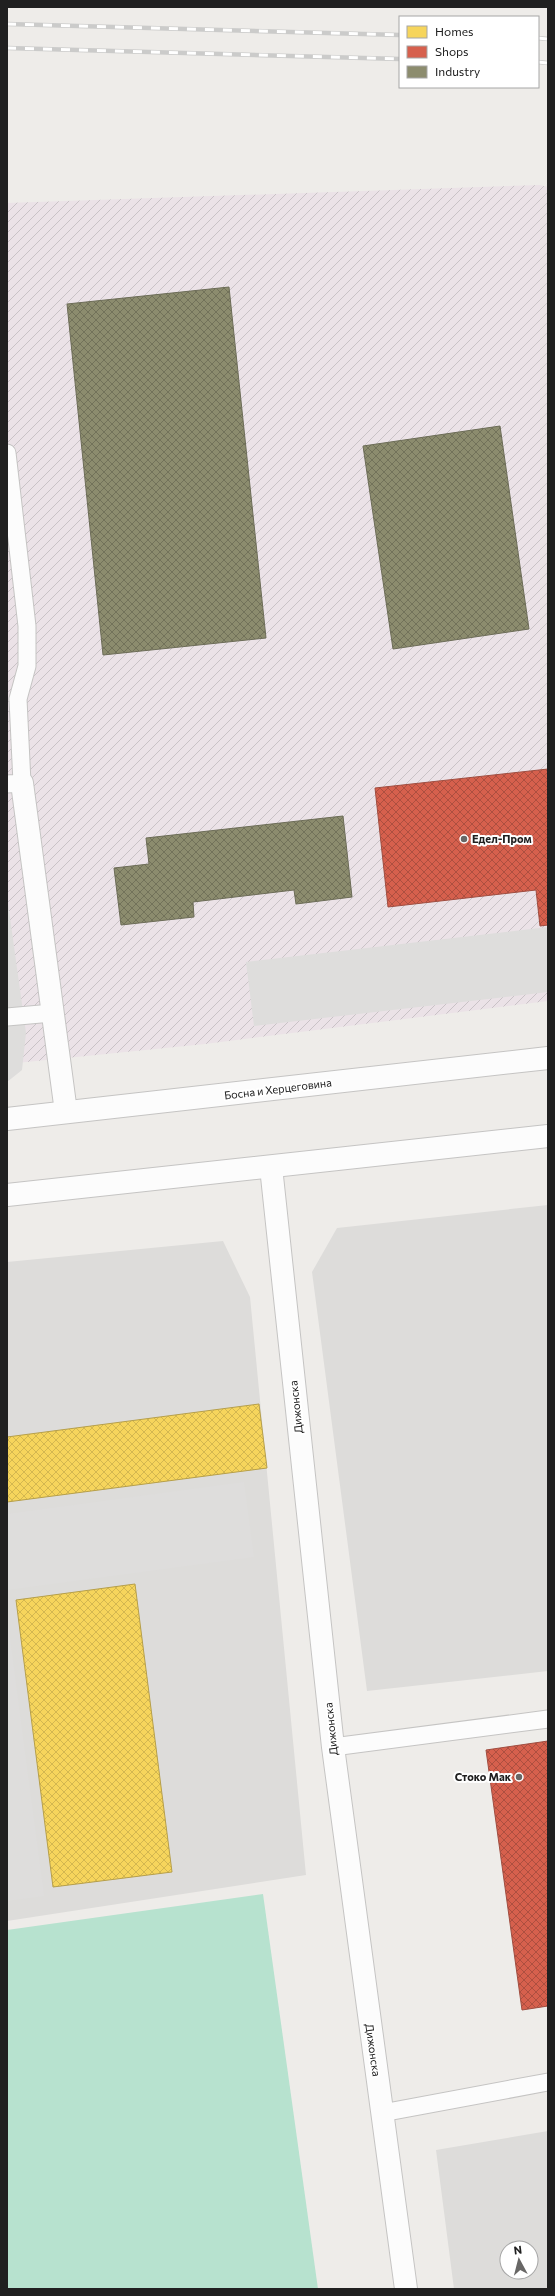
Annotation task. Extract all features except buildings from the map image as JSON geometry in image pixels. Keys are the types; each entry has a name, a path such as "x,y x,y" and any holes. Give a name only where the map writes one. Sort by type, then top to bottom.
{"street":[{"path":"14,784 52,1013 66,1112"},
{"name":"Босна и Херцеговина","path":"7,1119 548,1058"},
{"path":"7,1195 548,1136"},
{"name":"Дижонска","path":"271,1167 333,1747 406,2289"}],"lane":[{"path":"7,453 26,626 27,666 18,699 14,784"},
{"path":"7,1017 52,1013"},
{"path":"333,1747 548,1719"},
{"path":"382,2113 548,2082"}],"shaded area":[{"path":"540,185 548,187 548,1001 205,1044 7,1064 7,203"},
{"path":"7,896 26,1033 22,1070 7,1082"},
{"path":"548,927 548,992 254,1026 246,962"},
{"path":"548,1205 548,1671 367,1691 312,1272 337,1228"},
{"path":"223,1241 250,1297 306,1875 7,1921 7,1262"},
{"path":"244,1482 254,1557 7,1590 7,1514"},
{"path":"7,1615 44,1896 7,1901"},
{"path":"548,2131 548,2289 454,2289 436,2150"}],"green space":[{"path":"263,1894 318,2289 8,2289 7,1930"}],"railway":[{"path":"7,24 399,35"},
{"path":"539,38 548,39"},
{"path":"7,48 399,59"},
{"path":"539,62 548,63"}],"place":[{"name":"Едел-Пром","path":"464,839"},
{"name":"Стоко Мак","path":"519,1777"}]}
